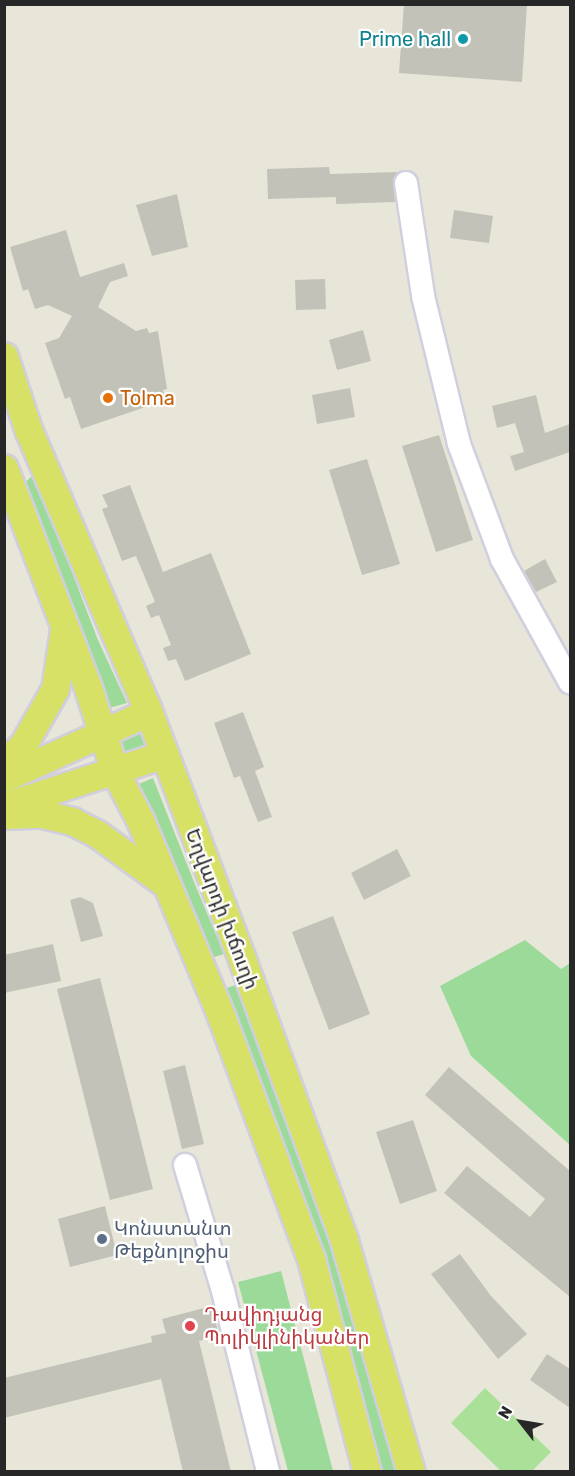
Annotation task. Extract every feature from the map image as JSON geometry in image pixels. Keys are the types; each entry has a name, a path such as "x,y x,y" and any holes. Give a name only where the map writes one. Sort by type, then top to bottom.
{"main road":[{"name":"Եղվարդի խճուղի","path":"4,356 28,429 101,592 243,962 344,1240 411,1472"},
{"name":"Եղվարդի խճուղի","path":"4,468 87,685 100,732 115,772 168,885 204,974 310,1259 367,1472"},
{"path":"4,762 23,745 55,688 64,628"},
{"path":"4,777 148,712"},
{"path":"4,806 115,772 162,754"},
{"path":"4,815 42,814 72,821 96,833 168,885"},
{"path":"204,974 243,962"}],"street":[{"path":"406,183 423,296 459,444 502,559 570,682"},
{"path":"185,1165 223,1291 268,1472"}],"green space":[{"path":"31,477 36,479 98,640 127,703 109,708 24,483"},
{"path":"140,726 147,746 123,757 113,738"},
{"path":"153,778 224,954 211,958 139,784"},
{"path":"525,940 561,969 570,963 570,1145 471,1056 440,986"},
{"path":"236,985 329,1228 395,1471 382,1471 334,1292 223,989"},
{"path":"281,1271 333,1471 288,1471 238,1282"},
{"path":"485,1388 551,1452 532,1471 501,1471 451,1423"}],"building":[{"name":"Prime hall","path":"404,4 527,4 522,82 399,73"},
{"path":"329,167 330,174 399,172 393,179 395,202 336,204 336,197 268,199 267,169"},
{"path":"177,194 188,247 152,256 136,205"},
{"path":"454,210 493,216 489,243 450,238"},
{"path":"66,230 80,277 124,263 128,276 110,282 98,307 136,331 147,328 149,333 158,331 167,389 163,390 166,400 81,429 70,397 65,399 45,343 59,338 72,316 48,305 35,309 28,289 23,291 10,247"},
{"path":"325,279 326,309 296,310 295,280"},
{"path":"363,330 371,361 337,370 329,340"},
{"path":"350,388 355,417 317,424 312,395"},
{"path":"536,395 545,433 570,424 570,452 515,471 510,456 524,452 515,423 497,428 492,406"},
{"path":"439,435 473,540 436,552 402,446"},
{"path":"367,459 400,564 362,575 329,470"},
{"path":"130,485 163,572 211,553 251,654 185,681 176,659 168,661 163,648 171,645 159,615 151,618 146,606 155,602 136,556 122,561 102,509 108,507 102,495"},
{"path":"545,559 557,582 536,592 524,571"},
{"path":"243,712 264,767 255,771 272,817 258,822 240,776 234,778 214,723"},
{"path":"397,849 411,876 364,900 351,873"},
{"path":"80,897 93,903 103,936 81,942 70,900"},
{"path":"333,916 370,1014 329,1030 292,932"},
{"path":"53,944 61,981 4,993 4,955"},
{"path":"100,978 153,1189 110,1200 57,989"},
{"path":"185,1065 204,1144 182,1149 163,1071"},
{"path":"449,1067 570,1171 570,1297 444,1193 467,1166 530,1217 545,1199 425,1095"},
{"path":"413,1120 437,1191 400,1204 376,1132"},
{"path":"105,1206 117,1255 70,1267 58,1219"},
{"path":"460,1254 491,1296 527,1334 498,1359 431,1274"},
{"path":"212,1306 219,1336 199,1341 231,1472 183,1472 161,1379 4,1418 4,1378 152,1342 151,1336 166,1333 162,1319"},
{"path":"547,1354 570,1369 570,1408 530,1380"}],"place":[{"name":"Prime hall","path":"463,39"},
{"name":"Tolma","path":"108,398"},
{"name":"Կոնստանտ Թեքնոլոջիս","path":"102,1239"},
{"name":"Դավիդյանց Պոլիկլինիկաներ","path":"190,1326"}]}
